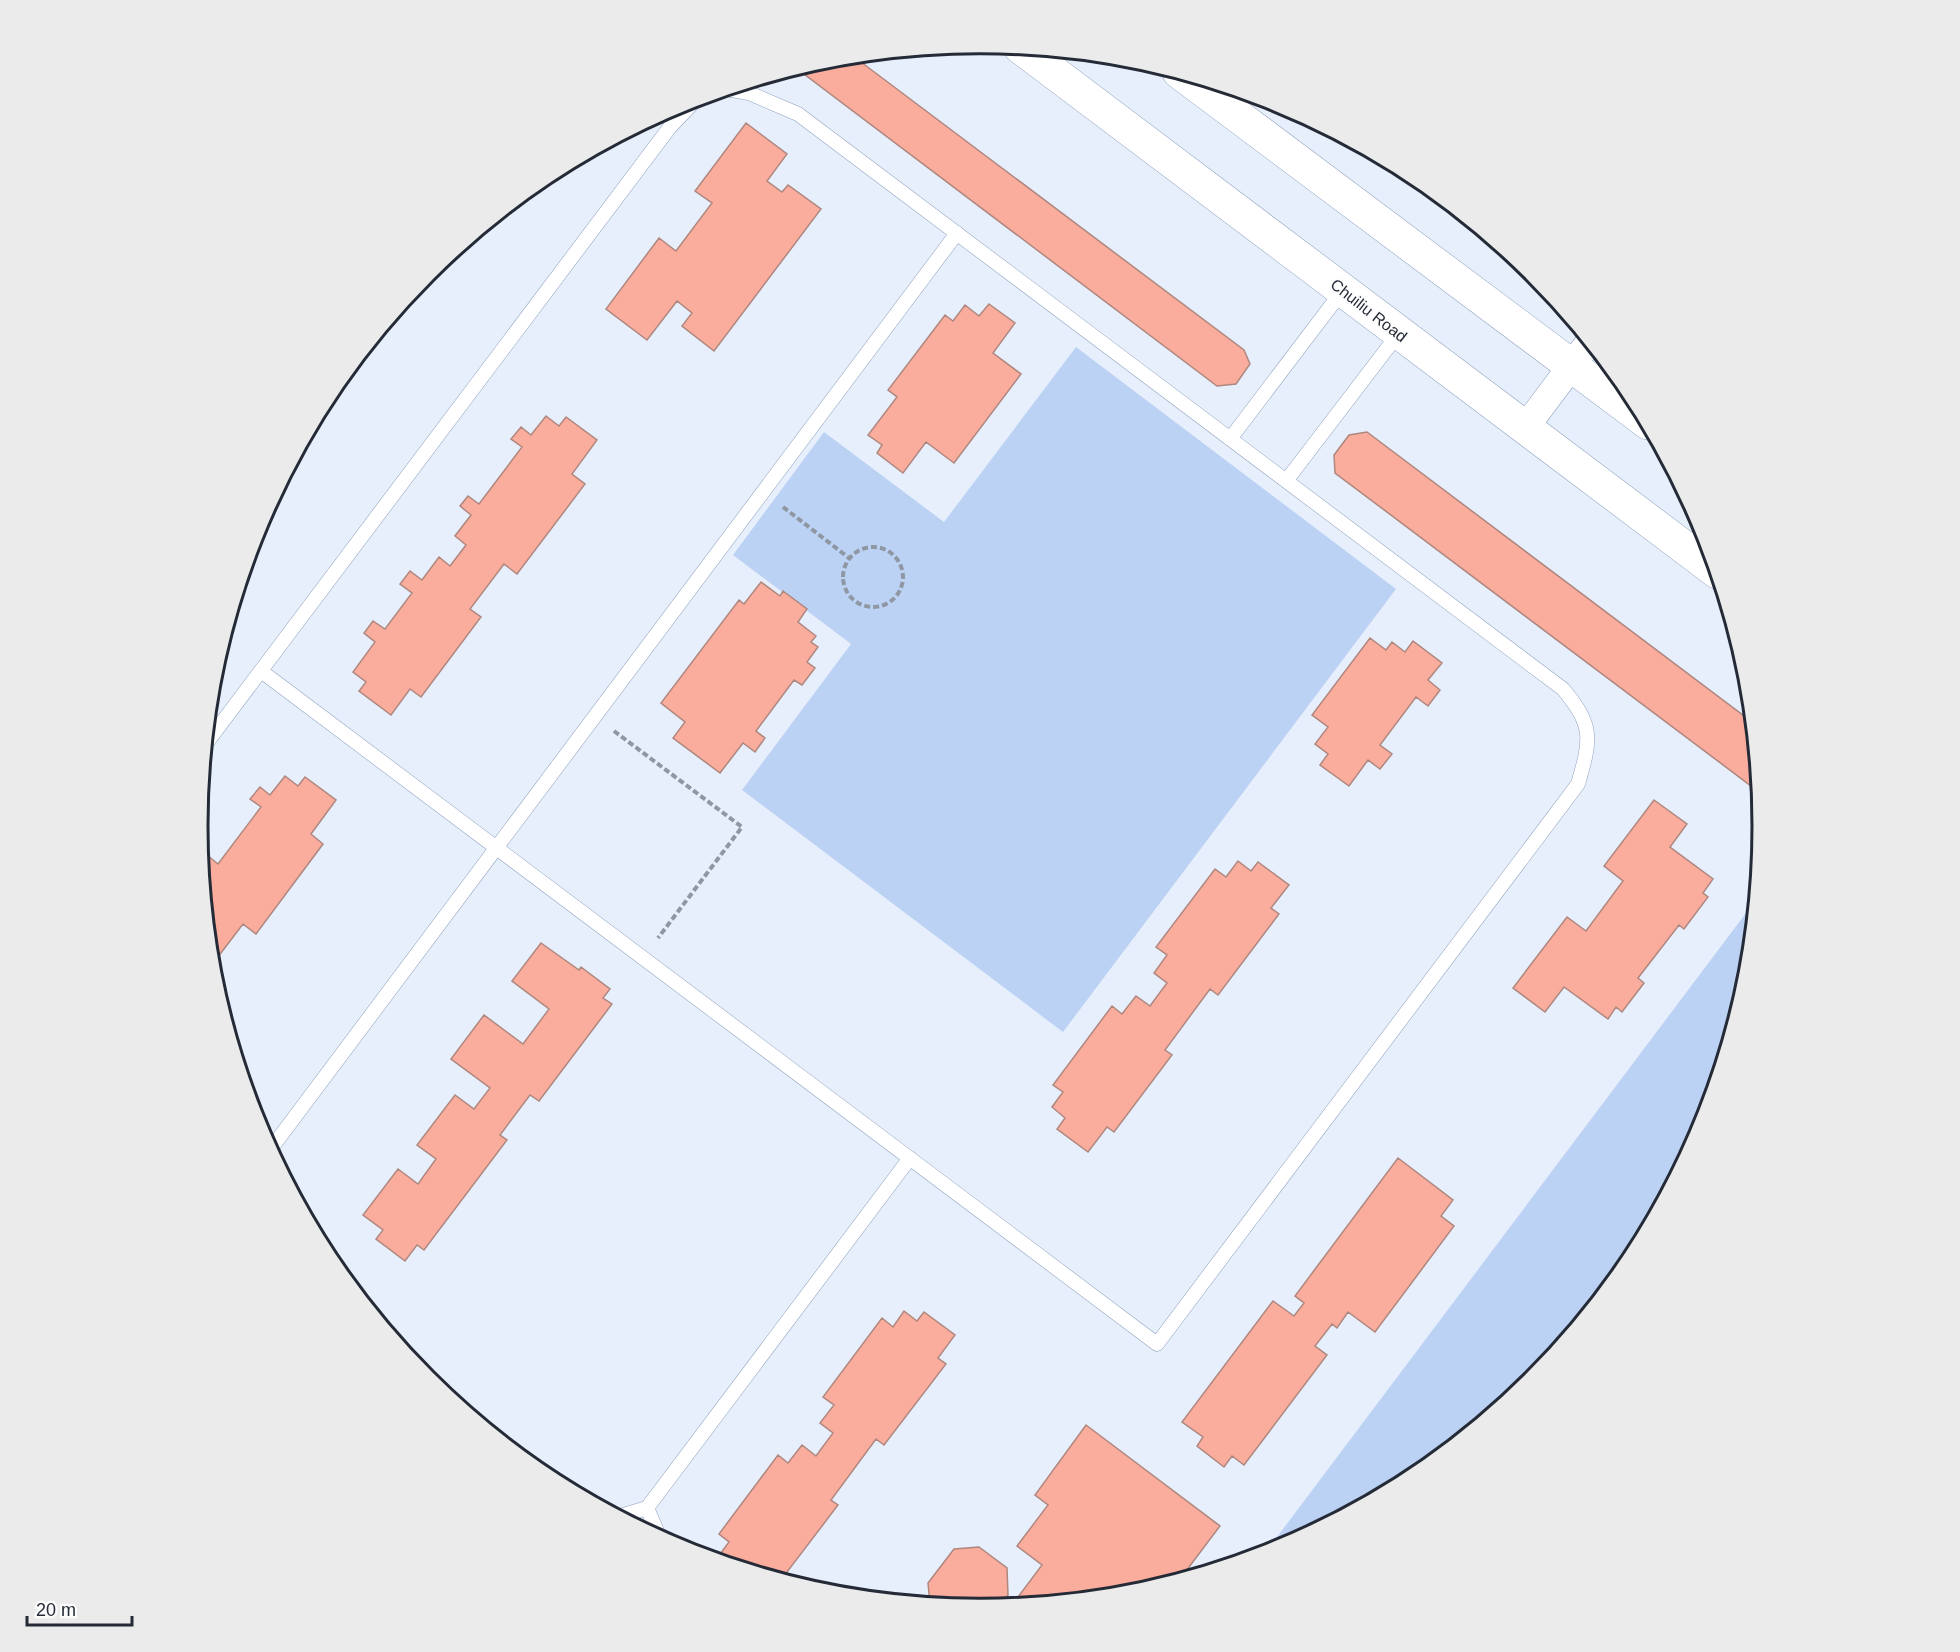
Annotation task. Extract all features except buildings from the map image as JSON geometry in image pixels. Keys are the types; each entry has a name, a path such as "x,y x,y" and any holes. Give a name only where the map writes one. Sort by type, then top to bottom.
{"street":[{"name":"Chuiliu Road","path":"1032,56 1705,563"},
{"path":"1199,86 1581,353 1618,392"},
{"path":"1525,428 1581,353"}],"lane":[{"path":"261,671 1156,1344 1578,784 1587,753 1587,726 1577,705 1563,689 957,233 798,114 742,92"},
{"path":"214,734 670,127 682,114"},
{"path":"276,1141 957,233"},
{"path":"1230,439 1343,290"},
{"path":"1286,481 1399,333"},
{"path":"630,1513 647,1508 910,1158"},
{"path":"647,1508 654,1525"}],"path":[{"path":"763,492 849,558"},
{"path":"878,546 896,556 902,566 904,578 901,589 894,599 884,606 871,608 860,605 850,598 843,587 842,574 849,558 855,552 867,547 878,546"},
{"path":"594,716 742,827 644,958"}],"shaded area":[{"path":"1076,347 1396,589 1063,1032 742,790 851,644 733,555 824,432 944,522"},
{"path":"1746,912 1737,977 1726,1026 1693,1121 1649,1212 1622,1255 1592,1296 1526,1372 1450,1438 1409,1468 1366,1495 1276,1539"}]}
